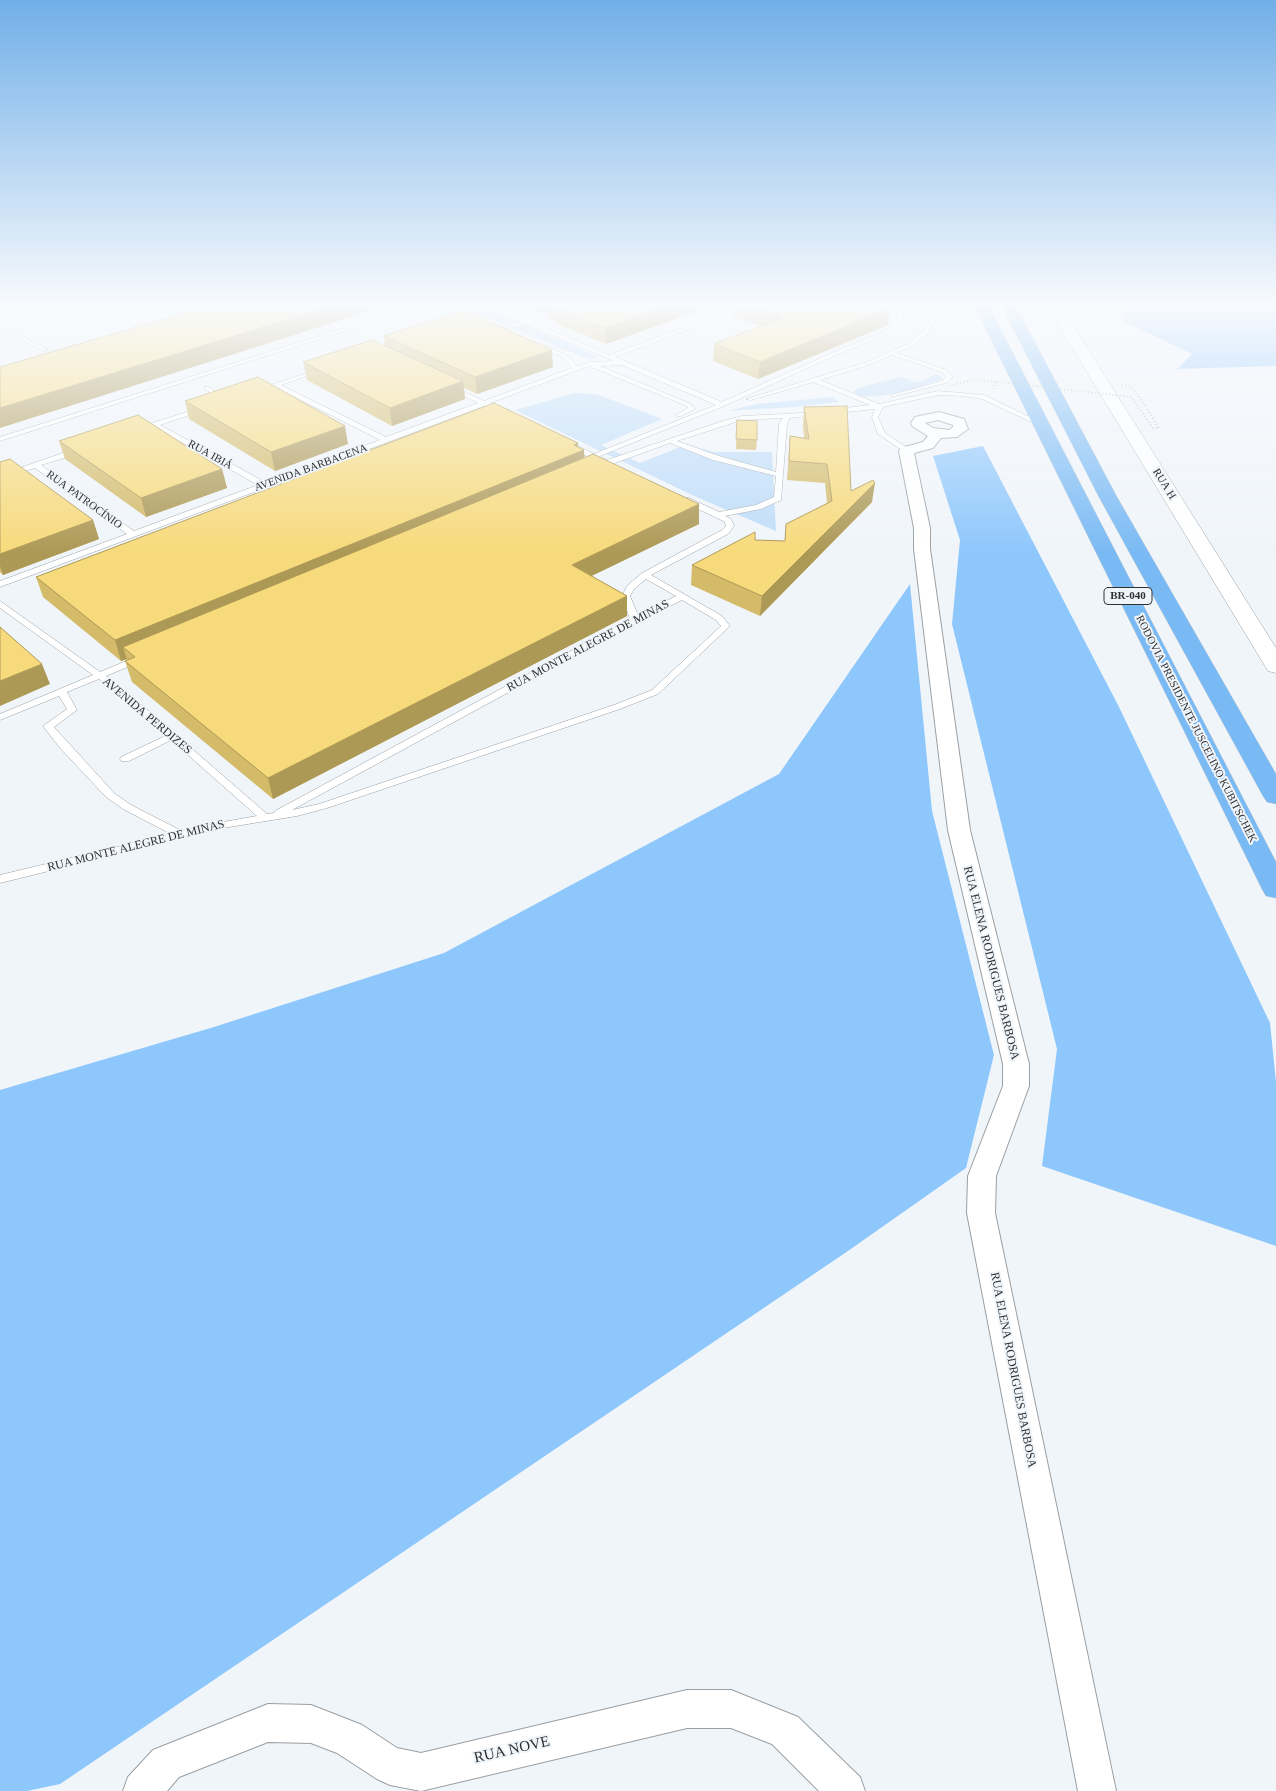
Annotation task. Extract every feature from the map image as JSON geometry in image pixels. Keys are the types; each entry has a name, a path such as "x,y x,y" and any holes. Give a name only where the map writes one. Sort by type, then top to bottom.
{"highway":[{"name":"RODOVIA PRESIDENTE JUSCELINO KUBITSCHEK","path":"1022,387 1276,889"},
{"name":"BR-040","path":"1051,387 1108,496 1276,796"}],"main road":[{"name":"RUA H","path":"1104,387 1276,666"}],"street":[{"path":"906,451 928,445 937,434"},
{"name":"RUA ELENA RODRIGUES BARBOSA","path":"906,451 922,528 922,549 960,830 1016,1064 1016,1086 982,1176 981,1213 1097,1791"},
{"name":"RUA NOVE","path":"142,1791 166,1763 268,1723 311,1724 349,1738 390,1766 421,1772 687,1709 732,1709 785,1730 846,1791"}],"lane":[{"path":"0,440 168,387"},
{"path":"251,393 269,387"},
{"path":"281,387 386,440"},
{"path":"450,387 510,415"},
{"name":"AVENIDA BARBACENA","path":"0,584 529,387"},
{"path":"644,387 689,405 692,409 673,418"},
{"path":"660,387 669,397"},
{"path":"679,387 722,405 790,387"},
{"path":"592,457 722,405 761,387"},
{"path":"831,387 880,406"},
{"path":"870,402 927,387"},
{"path":"207,388 227,401"},
{"path":"588,470 725,422 742,418 880,406 938,393 984,397 1042,425"},
{"path":"218,404 235,398"},
{"path":"880,406 875,417 882,434 906,451"},
{"path":"128,434 209,407"},
{"path":"718,515 758,507 778,498 783,424 788,415"},
{"name":"RUA IBIÁ","path":"155,425 264,486"},
{"path":"559,440 592,457 617,466"},
{"path":"671,441 716,458 779,475"},
{"path":"0,477 82,450"},
{"name":"RUA PATROCÍNIO","path":"36,465 133,534"},
{"path":"635,620 626,596 630,588 645,576 725,532 730,526 728,521 718,515 676,495"},
{"path":"645,576 681,597"},
{"name":"RUA MONTE ALEGRE DE MINAS","path":"0,879 181,835 297,813 323,806 617,707 655,692 726,626 719,618 681,597 268,817"},
{"name":"AVENIDA PERDIZES","path":"0,604 117,688 268,817"},
{"path":"0,717 152,654"},
{"path":"62,692 72,710 48,726 64,746 110,795 127,807 181,835"},
{"path":"125,759 172,736"}],"path":[{"path":"1030,387 1131,397 1154,428 1159,428 1146,407"}],"shaded area":[{"path":"864,387 920,387 903,392 879,396 860,397 854,393 855,390"},
{"path":"575,393 596,394 662,419 601,445 640,463 685,445 715,452 772,452 776,531 692,495 515,410"},
{"path":"833,397 839,402 727,411 757,404"},
{"path":"983,446 1119,707 1270,1023 1276,1082 1276,1246 1042,1166 1057,1049 952,624 960,540 933,456"},
{"path":"910,584 932,811 994,1055 966,1168 848,1251 60,1784 27,1791 0,1791 0,1090 214,1027 444,953 779,774"}],"building":[{"path":"0,387 70,387 0,408"},
{"path":"229,387 275,387 345,426 271,452 185,401"},
{"path":"349,387 448,387 390,408"},
{"path":"494,403 578,443 574,445 584,450 115,640 36,577"},
{"path":"847,406 851,491 873,480 875,483 762,596 692,565 755,532 755,540 785,541 786,524 832,501 827,464 789,461 790,436 809,439 804,407"},
{"path":"138,415 222,469 141,498 59,441"},
{"path":"737,420 757,421 757,440 736,439"},
{"path":"593,454 699,504 572,565 627,596 268,778 125,661 135,657 123,647"},
{"path":"10,459 93,520 0,554 0,462"},
{"path":"0,627 42,664 0,681"}]}
